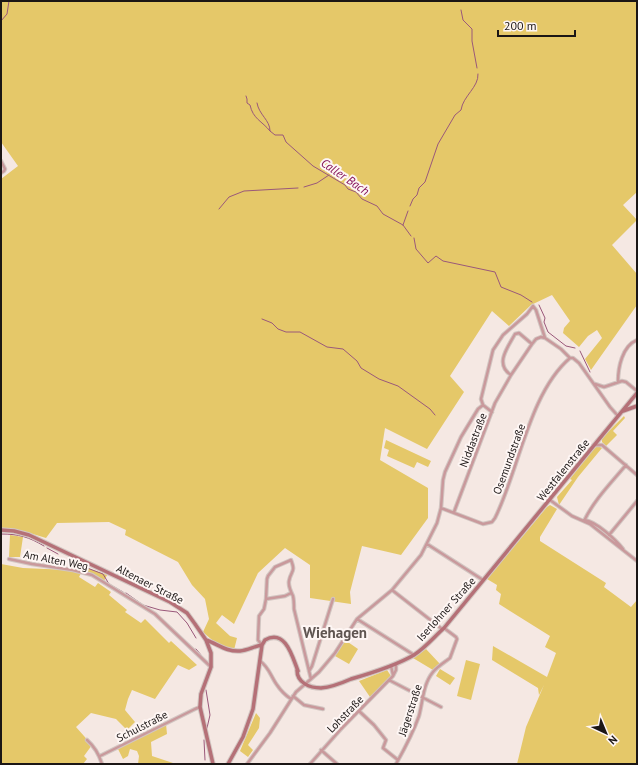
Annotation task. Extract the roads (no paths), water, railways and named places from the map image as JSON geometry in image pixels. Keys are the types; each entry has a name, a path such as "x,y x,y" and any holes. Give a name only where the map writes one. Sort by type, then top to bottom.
{"main road":[{"name":"Westfalenstraße","path":"502,558 637,392"},
{"path":"622,411 637,406"},
{"name":"Altenaer Straße","path":"1,530 14,531 30,535 170,602 187,613 206,640 212,655 211,667 201,694 200,707 213,764"},
{"name":"Iserlohner Straße","path":"304,684 317,688 330,686 391,666 414,655 428,644 443,628 502,558"},
{"path":"228,764 243,737 250,718 255,700 262,645 265,640 269,638 276,638 282,641 290,649 297,670 304,684"},
{"path":"206,640 232,651 262,645"}],"street":[{"path":"1,161 5,170 1,173"},
{"path":"492,412 483,405 481,398 494,350 503,335 533,306 536,310 545,338 561,349 570,358 574,358 579,363 618,416"},
{"path":"511,375 504,368 503,360 504,354 516,334 519,333 532,344 536,339 545,338"},
{"path":"618,382 618,372 622,359 632,344 637,340"},
{"name":"Niddastraße","path":"454,512 495,403 511,375 532,344"},
{"name":"Osemundstraße","path":"441,508 483,524 492,522 495,518 538,404 548,384 570,358"},
{"path":"601,394 604,388 622,381 626,382 637,392"},
{"path":"594,383 604,388"},
{"path":"247,764 270,734 293,696 304,684 319,672 335,653 357,619 392,590 421,555 437,524 441,508 441,488 445,472 461,437 478,409 483,405"},
{"path":"601,437 602,445"},
{"path":"594,445 602,445 637,475"},
{"path":"584,521 593,505 626,465"},
{"path":"550,500 572,516 584,521 589,520 637,561"},
{"path":"608,536 637,501"},
{"path":"427,544 483,580"},
{"name":"Am Alten Weg","path":"9,559 73,570 92,576 155,614 205,663 211,667"},
{"path":"262,645 258,640 258,616 264,609 267,580 270,572 275,567 291,560 294,567 293,573 289,580 291,593 294,597 294,609 311,679"},
{"path":"392,590 443,628"},
{"path":"266,599 284,596 291,593"},
{"path":"309,671 312,666 333,599"},
{"path":"357,619 414,655"},
{"name":"Jägerstraße","path":"396,764 412,734 429,678 434,671 450,658 457,639 443,628"},
{"path":"260,661 266,665 283,694 291,699"},
{"path":"393,676 396,670 396,664"},
{"path":"391,666 393,676"},
{"name":"Lohstraße","path":"310,764 393,676"},
{"path":"389,680 441,707"},
{"path":"293,696 304,705 323,709"},
{"name":"Schulstraße","path":"100,756 195,708 200,707"},
{"path":"359,711 386,740 383,748 398,760"},
{"path":"87,740 94,746 100,756 101,763"},
{"path":"322,750 337,764"}],"waterway":[{"path":"1,21 7,14 9,1"},
{"path":"461,10 463,20 472,29 472,41 477,68"},
{"path":"410,206 413,199 417,195 419,188 425,182 438,144 455,115 461,110 462,105 478,79 478,74"},
{"name":"Caller Bach","path":"246,96 247,103 250,105 253,114 270,131"},
{"name":"Caller Bach","path":"257,103 270,127 270,131 275,135 283,135 286,142 313,166 345,185 348,189 356,192 362,199 377,206 383,214 403,225 411,236"},
{"path":"304,187 317,183 329,175"},
{"path":"219,209 229,197 244,191 298,188"},
{"path":"403,225 408,211"},
{"name":"Caller Bach","path":"414,238 416,249 428,263 436,256 443,261 495,272 501,287 521,295 532,302"},
{"name":"Caller Bach","path":"539,305 545,318 544,322 548,332 566,346 575,348"},
{"path":"262,319 272,323 278,329 286,332 300,332 327,347 343,349 357,361 361,368 379,379 398,386 430,409 435,415"},
{"name":"Caller Bach","path":"580,351 590,372"},
{"path":"1,534 24,537 44,546"},
{"path":"47,548 58,554"},
{"path":"73,561 103,574 109,584 123,592"},
{"path":"126,593 143,605 160,610 177,612 187,623 196,638"},
{"path":"196,649 206,661"},
{"path":"206,690 210,715 207,728"},
{"path":"204,740 205,760"}],"district":[{"name":"Wiehagen","path":"335,633"}]}
